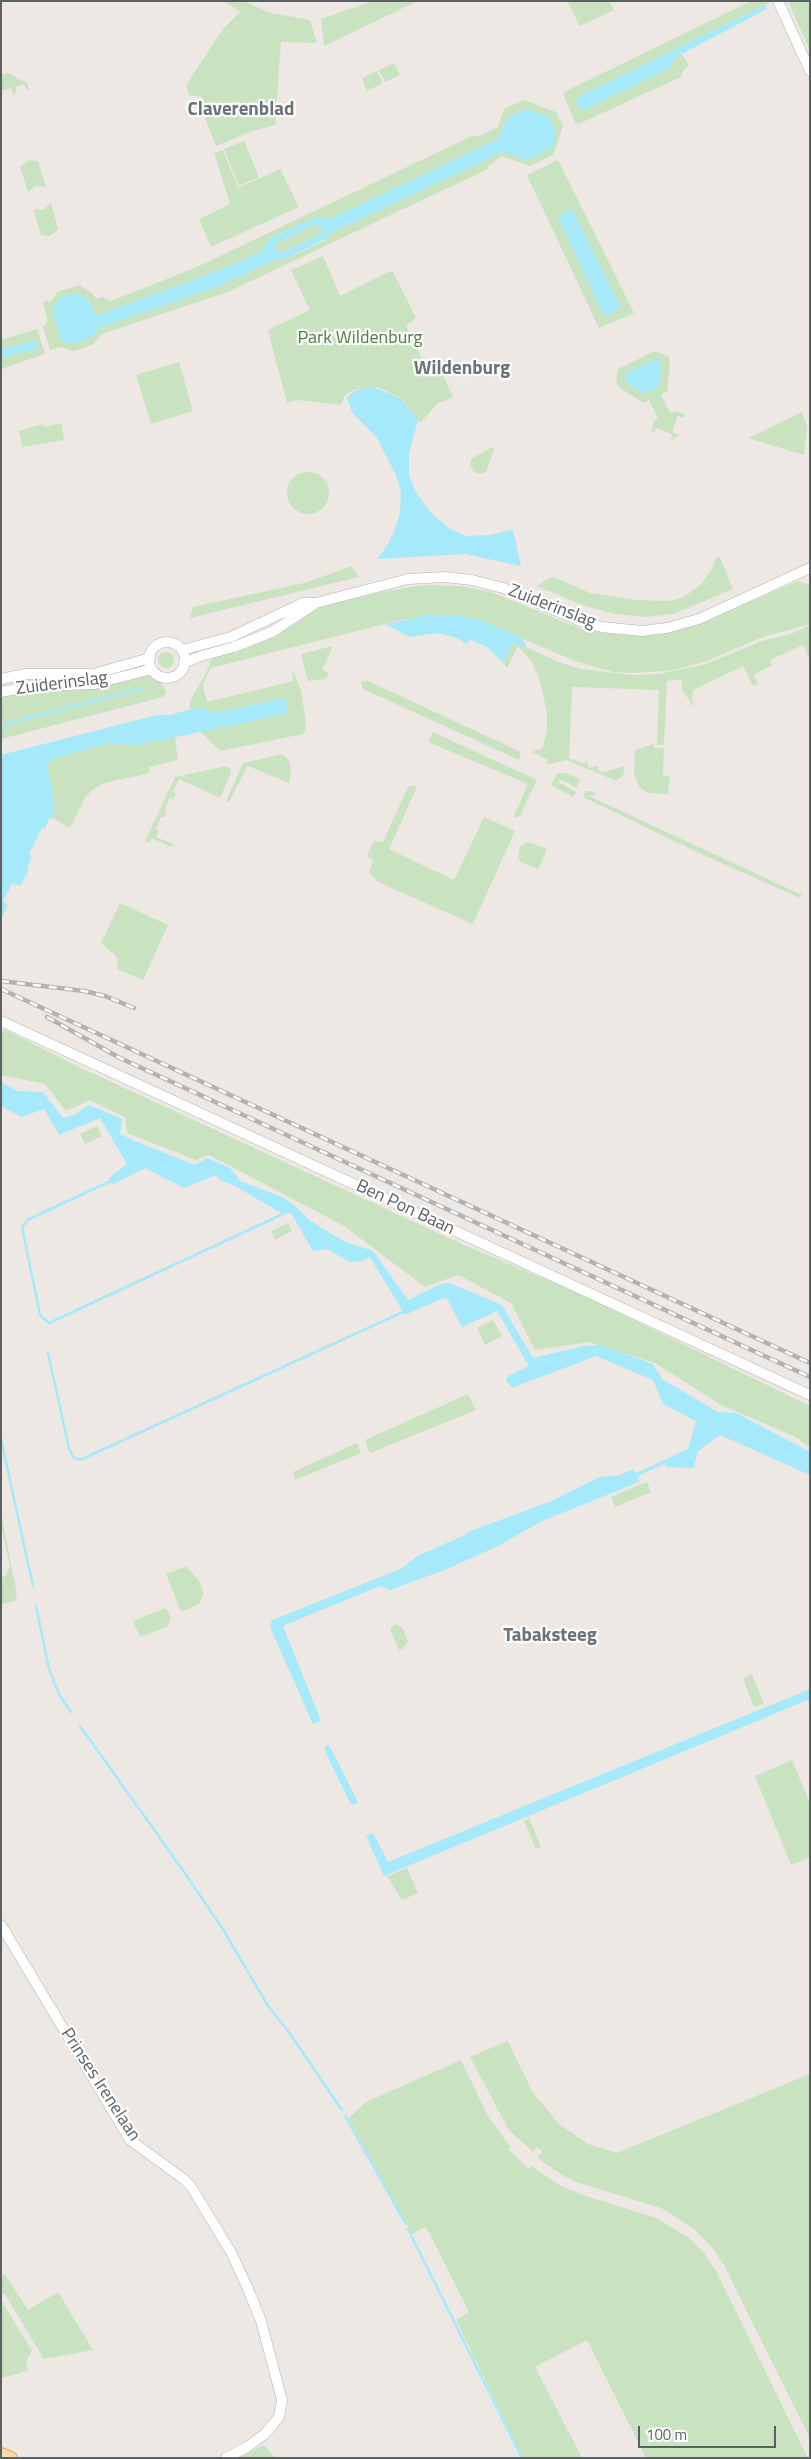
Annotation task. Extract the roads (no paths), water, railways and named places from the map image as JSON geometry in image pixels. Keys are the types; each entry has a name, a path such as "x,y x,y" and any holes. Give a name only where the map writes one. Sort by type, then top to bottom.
{"main road":[{"path":"1,2454 11,2458"}],"street":[{"path":"778,1 810,71"},
{"name":"Zuiderinslag","path":"182,650 231,637 303,603 316,602 408,579 456,578 503,588 585,623 609,628 642,631 667,628 699,619 810,568"},
{"name":"Zuiderinslag","path":"184,663 266,635 316,602"},
{"path":"163,643 172,643 182,650 184,663 179,673 171,677 161,676 152,669 150,658 153,650 163,643"},
{"name":"Zuiderinslag","path":"1,680 26,674 93,674 150,658"},
{"name":"Zuiderinslag","path":"1,692 32,686 94,684 152,669"},
{"name":"Ben Pon Baan","path":"1,1021 810,1395"},
{"name":"Prinses Irenelaan","path":"1,1924 130,2140 186,2180 232,2254 248,2289 261,2321 282,2400 279,2418 265,2434 247,2447 226,2458"}],"water":[{"path":"765,5 767,9 676,57 669,68 584,110 576,105 578,97"},
{"path":"526,109 548,116 557,134 552,148 528,160 503,152 329,234 326,239 283,260 278,258 220,286 101,327 90,338 73,344 62,341 52,312 60,297 75,293 89,300 94,313 98,315 220,270 261,252 270,238 317,217 330,219 498,139 508,117","holes":["316,224 320,226 323,232 283,252 277,252 275,248 277,243"]},
{"path":"569,209 573,210 618,302 620,308 612,314 604,316 558,217"},
{"path":"35,340 38,348 1,358 1,350"},
{"path":"653,360 659,360 661,368 659,385 655,389 643,393 625,381 625,374"},
{"path":"374,387 401,399 418,420 409,454 409,475 415,491 431,513 450,529 466,536 490,535 513,530 521,566 465,554 376,559 385,549 395,530 400,513 401,492 396,475 377,438 352,412 347,398 354,391"},
{"path":"428,615 461,616 479,620 521,637 527,648 514,643 503,663 488,648 470,639 467,644 455,637 436,633 410,637 385,624"},
{"path":"285,698 288,712 270,717 139,745 105,744 52,759 47,765 55,806 52,818 49,818 45,829 42,828 29,854 32,856 27,868 29,870 20,886 12,883 3,902 8,905 1,919 1,755 157,715 169,715 200,707 213,713"},
{"path":"1,1082 17,1091 43,1092 63,1118 74,1115 89,1105 122,1119 120,1134 135,1141 195,1165 207,1158 230,1168 240,1181 282,1197 294,1205 309,1220 345,1242 373,1251 408,1300 441,1284 449,1283 502,1305 533,1358 584,1346 600,1345 653,1364 662,1379 718,1412 736,1413 810,1452 810,1475 720,1435 697,1452 694,1468 666,1467 664,1464 638,1476 639,1482 542,1521 498,1546 447,1569 390,1590 380,1586 283,1626 321,1721 313,1724 270,1627 272,1620 401,1569 417,1556 468,1532 549,1502 600,1477 620,1475 633,1469 636,1473 688,1449 696,1421 663,1404 653,1380 596,1356 512,1388 506,1381 508,1376 529,1366 497,1311 462,1327 446,1297 405,1315 370,1257 363,1261 350,1262 327,1249 313,1251 291,1213 283,1214 233,1185 220,1180 216,1175 184,1188 145,1168 112,1185 109,1178 127,1164 100,1118 59,1135 44,1109 21,1117 1,1106"},
{"path":"810,1689 810,1699 384,1876 366,1836 373,1833 388,1862"},
{"path":"329,1745 357,1800 357,1804 353,1805 350,1803 325,1752 325,1746"}],"waterway":[{"path":"1,725 143,688"},
{"path":"111,1181 29,1219 22,1227 40,1315 49,1323 283,1214"},
{"path":"48,1353 69,1448 73,1457 80,1460 403,1312"},
{"path":"1,1439 33,1586"},
{"path":"36,1606 49,1669 59,1694 71,1712"},
{"path":"80,1726 182,1869 224,1931 268,2006 288,2031 342,2110"},
{"path":"345,2116 406,2224"},
{"path":"408,2229 522,2458"}],"railway":[{"path":"1,981 84,991 105,996 134,1008"},
{"path":"1,989 810,1363"},
{"path":"47,1017 120,1058 810,1377"}],"district":[{"name":"Claverenblad","path":"241,110"},
{"name":"Wildenburg","path":"462,369"},
{"name":"Tabaksteeg","path":"550,1636"}],"park label":[{"name":"Park Wildenburg","path":"360,339"}]}
